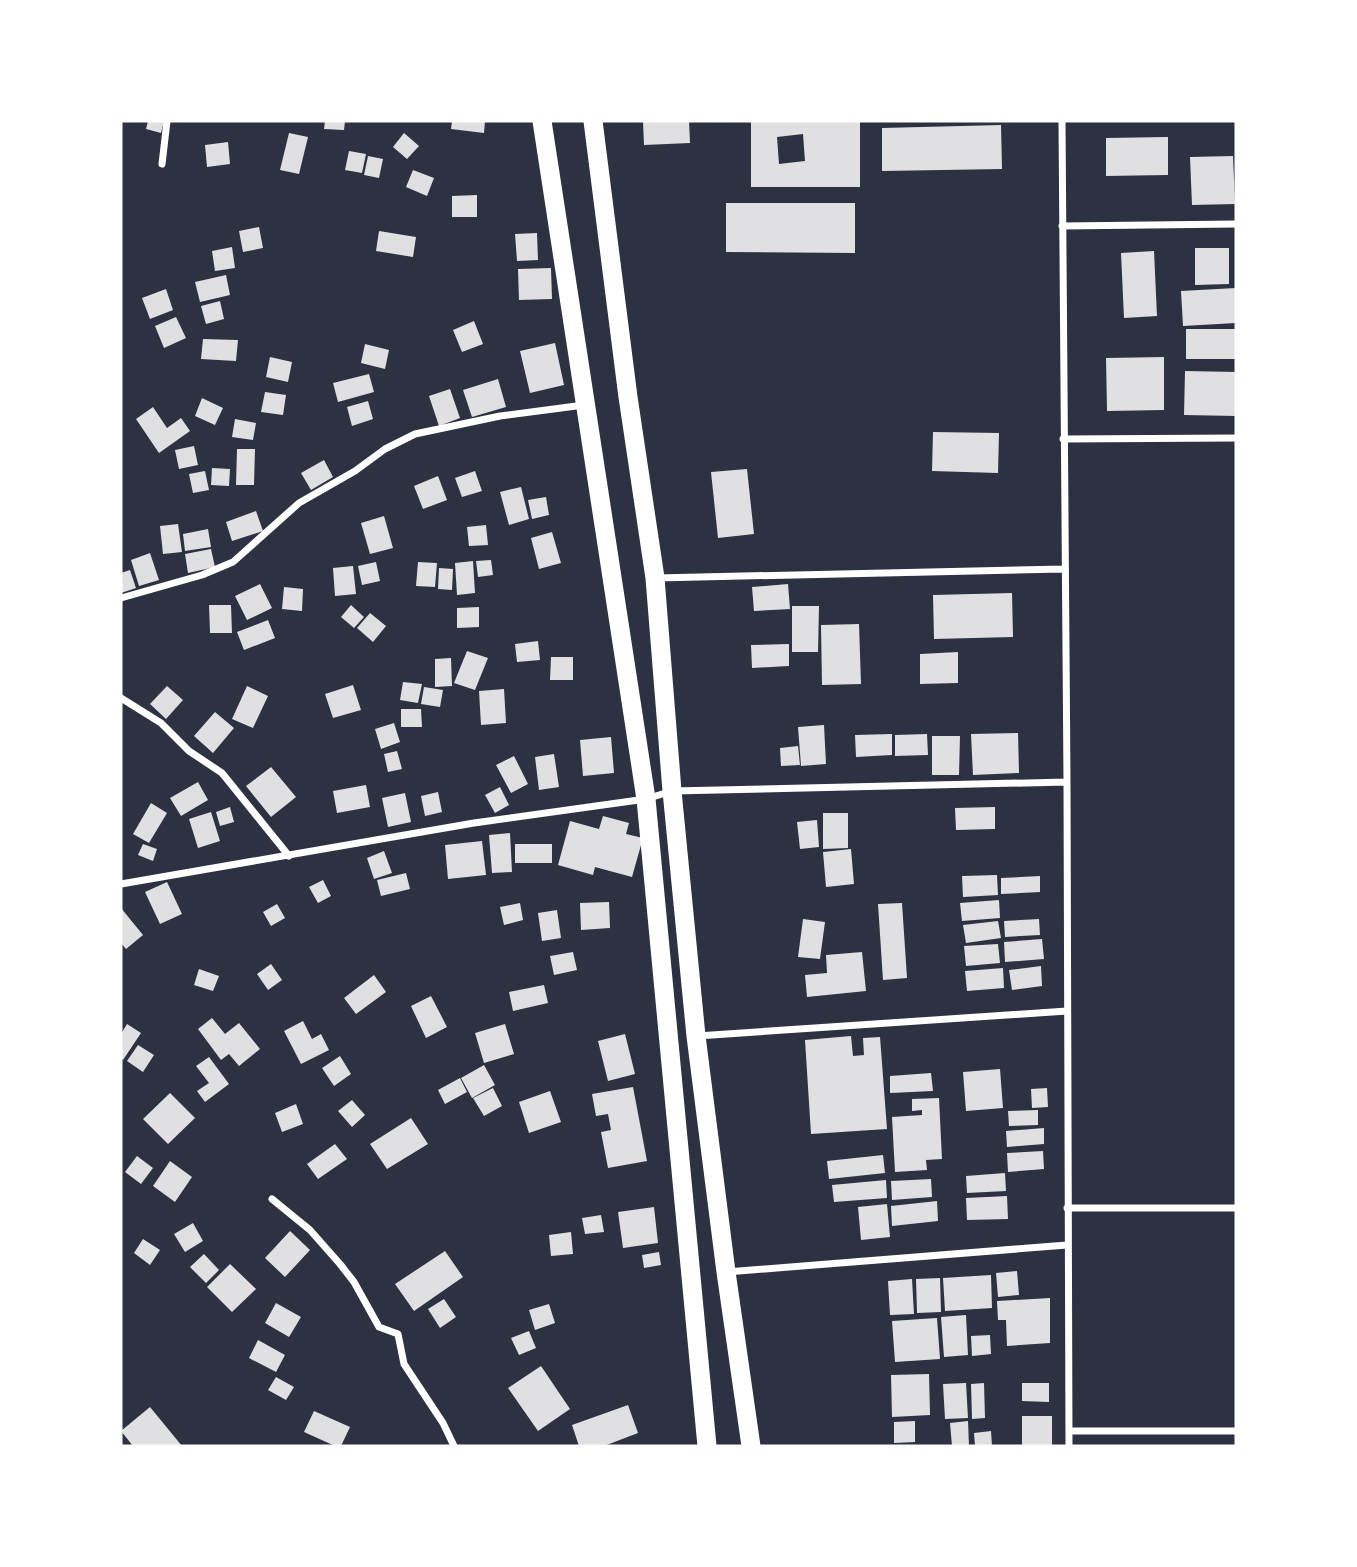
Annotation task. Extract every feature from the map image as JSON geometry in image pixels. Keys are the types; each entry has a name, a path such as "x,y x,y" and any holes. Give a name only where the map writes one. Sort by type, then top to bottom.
{"highway":[{"path":"542,121 646,799 706,1446"},
{"path":"593,121 628,397 655,578 696,1036 751,1446"}],"street":[{"path":"162,164 167,121"},
{"path":"1062,121 1069,1446"},
{"path":"1062,226 1236,224"},
{"path":"121,598 202,575 233,562 299,503 355,471 385,449 415,434 500,416 585,405"},
{"path":"1063,439 1236,438"},
{"path":"655,578 1064,569"},
{"path":"121,698 161,723 189,751 222,773 289,856"},
{"path":"121,884 474,823 646,799 672,790 1067,782"},
{"path":"696,1036 1067,1011"},
{"path":"272,1199 310,1230 340,1264 379,1327 398,1334 404,1364 443,1423 454,1446"},
{"path":"1067,1208 1236,1208"},
{"path":"726,1272 1067,1245"},
{"path":"1069,1431 1236,1431"}],"building":[{"path":"148,121 164,121 161,133 146,129"},
{"path":"325,121 345,121 344,130 324,129"},
{"path":"452,121 485,121 484,133 451,129"},
{"path":"643,121 689,121 690,143 644,145"},
{"path":"751,122 860,122 860,187 751,187","holes":["803,134 805,161 779,164 777,137"]},
{"path":"1001,125 1002,169 882,171 882,128"},
{"path":"289,133 308,137 299,174 280,170"},
{"path":"404,133 419,146 407,159 393,147"},
{"path":"1168,137 1168,175 1106,176 1106,138"},
{"path":"228,142 230,164 207,167 205,145"},
{"path":"349,151 366,154 362,173 345,170"},
{"path":"368,156 383,159 379,178 364,175"},
{"path":"1233,156 1235,204 1192,205 1190,157"},
{"path":"413,170 434,178 427,196 406,187"},
{"path":"477,195 477,217 452,217 452,196"},
{"path":"726,203 855,203 855,253 726,252"},
{"path":"259,227 263,248 243,252 239,231"},
{"path":"379,231 416,237 413,257 376,251"},
{"path":"537,233 538,260 517,261 515,234"},
{"path":"232,247 235,268 215,271 212,251"},
{"path":"1195,248 1229,248 1229,284 1195,285"},
{"path":"1154,251 1157,316 1124,318 1121,253"},
{"path":"551,268 552,299 519,300 518,269"},
{"path":"226,275 230,295 200,302 195,282"},
{"path":"1236,288 1236,323 1183,326 1181,291"},
{"path":"166,289 173,310 150,319 142,298"},
{"path":"220,301 224,319 206,324 201,306"},
{"path":"176,317 186,338 164,348 155,326"},
{"path":"474,321 483,344 462,352 453,330"},
{"path":"1186,329 1236,329 1236,359 1186,359"},
{"path":"203,339 238,340 236,361 201,359"},
{"path":"555,343 564,385 530,393 520,351"},
{"path":"365,344 389,350 385,369 361,363"},
{"path":"270,357 292,362 288,382 266,377"},
{"path":"1164,357 1164,410 1107,411 1106,358"},
{"path":"1185,371 1236,372 1236,416 1184,415"},
{"path":"369,374 374,392 338,402 333,383"},
{"path":"498,379 506,407 472,417 463,390"},
{"path":"450,389 460,418 439,426 429,396"},
{"path":"265,392 286,395 283,415 261,412"},
{"path":"202,398 223,408 215,425 195,416"},
{"path":"368,401 373,419 352,426 347,407"},
{"path":"153,407 167,428 181,418 190,431 159,453 136,419"},
{"path":"235,419 256,423 253,440 232,437"},
{"path":"933,432 999,433 998,473 932,471"},
{"path":"194,446 198,465 179,469 175,450"},
{"path":"237,449 255,449 254,485 236,485"},
{"path":"324,460 333,477 311,490 301,473"},
{"path":"212,468 230,469 229,486 211,485"},
{"path":"747,469 754,534 718,538 711,472"},
{"path":"205,471 209,490 193,493 189,474"},
{"path":"475,471 482,491 462,497 455,478"},
{"path":"438,476 447,500 423,509 414,486"},
{"path":"521,487 529,519 509,525 500,492"},
{"path":"546,497 549,515 532,519 528,500"},
{"path":"256,511 263,531 232,541 226,522"},
{"path":"384,516 393,548 370,554 361,523"},
{"path":"178,524 182,552 163,554 160,526"},
{"path":"486,525 488,545 469,546 467,527"},
{"path":"208,529 211,547 185,551 183,534"},
{"path":"552,532 561,563 539,569 531,538"},
{"path":"211,549 215,567 188,573 185,554"},
{"path":"150,553 159,580 139,586 131,560"},
{"path":"491,560 493,575 478,577 476,561"},
{"path":"473,561 475,593 457,595 455,563"},
{"path":"376,562 380,581 362,585 358,566"},
{"path":"418,562 437,563 435,587 416,586"},
{"path":"353,566 356,594 335,596 333,568"},
{"path":"439,568 453,569 452,590 438,589"},
{"path":"130,570 136,588 121,593 121,573"},
{"path":"260,584 272,608 247,620 235,596"},
{"path":"788,584 790,609 754,611 752,587"},
{"path":"284,587 303,589 302,611 282,609"},
{"path":"1012,593 1013,637 934,639 933,595"},
{"path":"209,605 231,605 232,633 210,633"},
{"path":"351,605 364,617 354,628 341,617"},
{"path":"792,606 819,606 818,652 792,652"},
{"path":"479,607 479,627 457,628 457,608"},
{"path":"370,613 386,626 373,642 357,628"},
{"path":"268,620 275,638 244,650 237,632"},
{"path":"859,624 861,684 822,685 821,625"},
{"path":"538,641 540,660 517,662 515,644"},
{"path":"789,644 789,666 752,668 751,645"},
{"path":"467,651 488,658 475,690 454,683"},
{"path":"958,652 958,683 920,684 920,654"},
{"path":"551,657 573,657 573,680 550,680"},
{"path":"451,658 452,686 435,687 435,659"},
{"path":"403,682 422,684 418,703 400,700"},
{"path":"353,685 361,710 333,718 325,694"},
{"path":"167,686 183,700 166,719 150,704"},
{"path":"247,686 268,696 253,728 232,719"},
{"path":"424,687 443,690 440,707 421,704"},
{"path":"504,689 506,723 481,725 479,691"},
{"path":"401,709 421,709 422,727 401,727"},
{"path":"215,712 234,728 213,753 194,736"},
{"path":"394,723 400,742 381,749 375,729"},
{"path":"824,725 826,764 801,766 798,727"},
{"path":"1018,733 1019,773 973,775 971,734"},
{"path":"892,734 892,755 856,757 855,735"},
{"path":"927,734 928,755 895,756 895,735"},
{"path":"932,736 960,736 959,775 932,775"},
{"path":"611,737 614,773 583,776 580,740"},
{"path":"798,746 800,765 781,766 780,748"},
{"path":"397,751 402,769 388,772 384,754"},
{"path":"554,754 559,787 539,790 535,757"},
{"path":"514,756 528,784 511,793 496,765"},
{"path":"271,767 296,797 271,817 246,786"},
{"path":"198,782 208,800 181,816 170,798"},
{"path":"366,785 370,807 337,813 333,791"},
{"path":"500,787 509,805 495,813 485,795"},
{"path":"438,792 442,812 425,816 421,796"},
{"path":"405,793 411,822 388,827 382,798"},
{"path":"151,803 167,813 149,843 133,834"},
{"path":"230,807 234,822 220,826 216,812"},
{"path":"995,807 995,829 956,830 955,808"},
{"path":"211,812 220,841 198,848 189,819"},
{"path":"823,813 848,813 848,848 823,849"},
{"path":"603,816 629,823 626,834 643,838 632,877 595,867 593,875 558,865 570,821 599,829"},
{"path":"817,820 819,847 800,849 797,822"},
{"path":"510,833 512,872 492,873 489,835"},
{"path":"482,841 486,875 448,879 445,845"},
{"path":"143,844 157,849 153,861 138,855"},
{"path":"515,844 552,844 552,863 515,863"},
{"path":"851,849 854,884 826,887 823,852"},
{"path":"384,851 392,873 374,879 367,858"},
{"path":"406,873 410,889 381,896 377,880"},
{"path":"997,875 998,895 963,897 962,876"},
{"path":"1040,876 1040,892 1001,894 1001,878"},
{"path":"323,880 331,896 318,903 309,887"},
{"path":"167,882 182,914 160,924 145,892"},
{"path":"999,900 1000,918 962,921 960,903"},
{"path":"609,902 610,928 581,930 580,903"},
{"path":"520,903 523,920 504,925 500,907"},
{"path":"902,903 907,978 883,980 878,904"},
{"path":"277,904 285,918 271,926 263,912"},
{"path":"121,908 143,935 126,949 121,943"},
{"path":"557,910 561,938 542,941 538,913"},
{"path":"803,919 825,922 820,959 798,957"},
{"path":"1039,919 1040,935 1005,937 1004,921"},
{"path":"998,921 1001,938 966,943 963,925"},
{"path":"1042,939 1044,959 1005,962 1004,942"},
{"path":"998,944 1000,963 966,966 964,946"},
{"path":"573,952 577,970 554,975 550,956"},
{"path":"862,952 866,991 807,997 805,975 827,973 826,955"},
{"path":"271,964 282,980 268,990 257,974"},
{"path":"1041,966 1042,986 1012,990 1009,970"},
{"path":"1003,968 1004,988 967,991 965,971"},
{"path":"199,969 219,976 213,991 194,985"},
{"path":"374,975 386,992 356,1014 344,998"},
{"path":"544,985 548,1003 513,1011 509,992"},
{"path":"431,996 447,1027 426,1038 411,1006"},
{"path":"212,1018 225,1034 239,1023 260,1049 239,1066 229,1054 221,1060 198,1029"},
{"path":"303,1021 312,1039 321,1034 329,1050 301,1064 284,1031"},
{"path":"127,1024 141,1033 123,1060 121,1034"},
{"path":"505,1024 514,1054 484,1063 475,1033"},
{"path":"625,1034 635,1074 608,1081 598,1041"},
{"path":"851,1036 853,1056 864,1055 863,1038 880,1037 887,1129 811,1134 805,1040"},
{"path":"138,1045 154,1055 143,1072 127,1061"},
{"path":"340,1056 351,1074 334,1086 322,1068"},
{"path":"209,1057 229,1084 205,1102 197,1091 209,1083 196,1066"},
{"path":"484,1065 495,1085 472,1098 461,1078"},
{"path":"1000,1069 1003,1108 966,1111 963,1072"},
{"path":"931,1073 933,1091 890,1093 890,1076"},
{"path":"460,1078 467,1092 445,1104 438,1090"},
{"path":"633,1087 647,1161 608,1168 601,1132 611,1130 608,1114 596,1116 592,1094"},
{"path":"493,1088 502,1106 484,1116 473,1098"},
{"path":"1047,1088 1048,1107 1032,1108 1031,1089"},
{"path":"550,1091 561,1122 529,1133 519,1102"},
{"path":"170,1093 195,1118 168,1144 143,1119"},
{"path":"939,1098 942,1159 926,1160 927,1170 895,1172 892,1117 922,1115 922,1110 912,1111 912,1099"},
{"path":"352,1100 365,1115 352,1127 338,1111"},
{"path":"296,1104 303,1124 282,1132 275,1113"},
{"path":"1038,1110 1038,1125 1009,1126 1008,1111"},
{"path":"411,1118 428,1144 387,1169 370,1144"},
{"path":"1044,1128 1044,1144 1007,1147 1006,1131"},
{"path":"335,1144 347,1159 318,1179 307,1164"},
{"path":"1043,1151 1044,1169 1008,1172 1007,1153"},
{"path":"883,1155 885,1173 829,1179 827,1161"},
{"path":"137,1156 153,1168 141,1184 125,1172"},
{"path":"170,1161 192,1177 175,1202 153,1186"},
{"path":"1005,1173 1006,1191 967,1193 966,1176"},
{"path":"931,1179 932,1197 892,1200 891,1181"},
{"path":"886,1180 887,1198 834,1202 832,1185"},
{"path":"1007,1196 1008,1219 967,1220 966,1198"},
{"path":"937,1201 938,1221 892,1226 891,1206"},
{"path":"887,1204 890,1237 861,1240 858,1207"},
{"path":"654,1207 658,1243 623,1248 618,1212"},
{"path":"601,1215 604,1232 585,1234 582,1218"},
{"path":"193,1223 203,1241 185,1252 174,1234"},
{"path":"290,1231 310,1250 285,1277 265,1258"},
{"path":"571,1232 573,1254 551,1256 549,1235"},
{"path":"143,1239 160,1250 150,1265 134,1253"},
{"path":"445,1251 463,1277 414,1311 395,1284"},
{"path":"659,1252 661,1265 644,1268 642,1255"},
{"path":"204,1254 219,1270 206,1283 190,1267"},
{"path":"230,1264 256,1289 232,1312 207,1287"},
{"path":"1017,1271 1019,1295 998,1297 996,1273"},
{"path":"991,1275 992,1308 945,1311 943,1278"},
{"path":"940,1278 941,1312 917,1313 916,1279"},
{"path":"912,1279 914,1314 890,1315 888,1281"},
{"path":"1050,1298 1050,1343 1007,1346 1006,1320 998,1320 997,1301"},
{"path":"444,1299 456,1317 440,1328 428,1309"},
{"path":"276,1303 301,1317 289,1337 265,1323"},
{"path":"549,1304 555,1323 535,1330 529,1310"},
{"path":"966,1315 968,1355 944,1357 941,1317"},
{"path":"937,1318 940,1359 895,1362 892,1321"},
{"path":"529,1331 536,1348 519,1355 511,1338"},
{"path":"990,1335 991,1354 972,1356 971,1336"},
{"path":"258,1340 285,1355 276,1372 249,1358"},
{"path":"541,1366 570,1409 538,1431 508,1388"},
{"path":"929,1374 930,1415 892,1417 891,1375"},
{"path":"276,1377 294,1387 286,1400 268,1390"},
{"path":"966,1383 968,1418 945,1419 943,1384"},
{"path":"984,1383 985,1418 972,1419 971,1384"},
{"path":"1022,1383 1049,1383 1049,1402 1022,1401"},
{"path":"628,1405 638,1433 604,1446 579,1446 572,1425"},
{"path":"150,1407 182,1446 133,1446 121,1431"},
{"path":"314,1411 350,1427 341,1446 335,1446 304,1432"},
{"path":"1022,1416 1052,1416 1052,1446 1022,1446"},
{"path":"915,1421 915,1442 894,1443 894,1422"},
{"path":"968,1421 969,1446 952,1446 950,1423"},
{"path":"991,1431 992,1446 975,1446 974,1433"}]}
